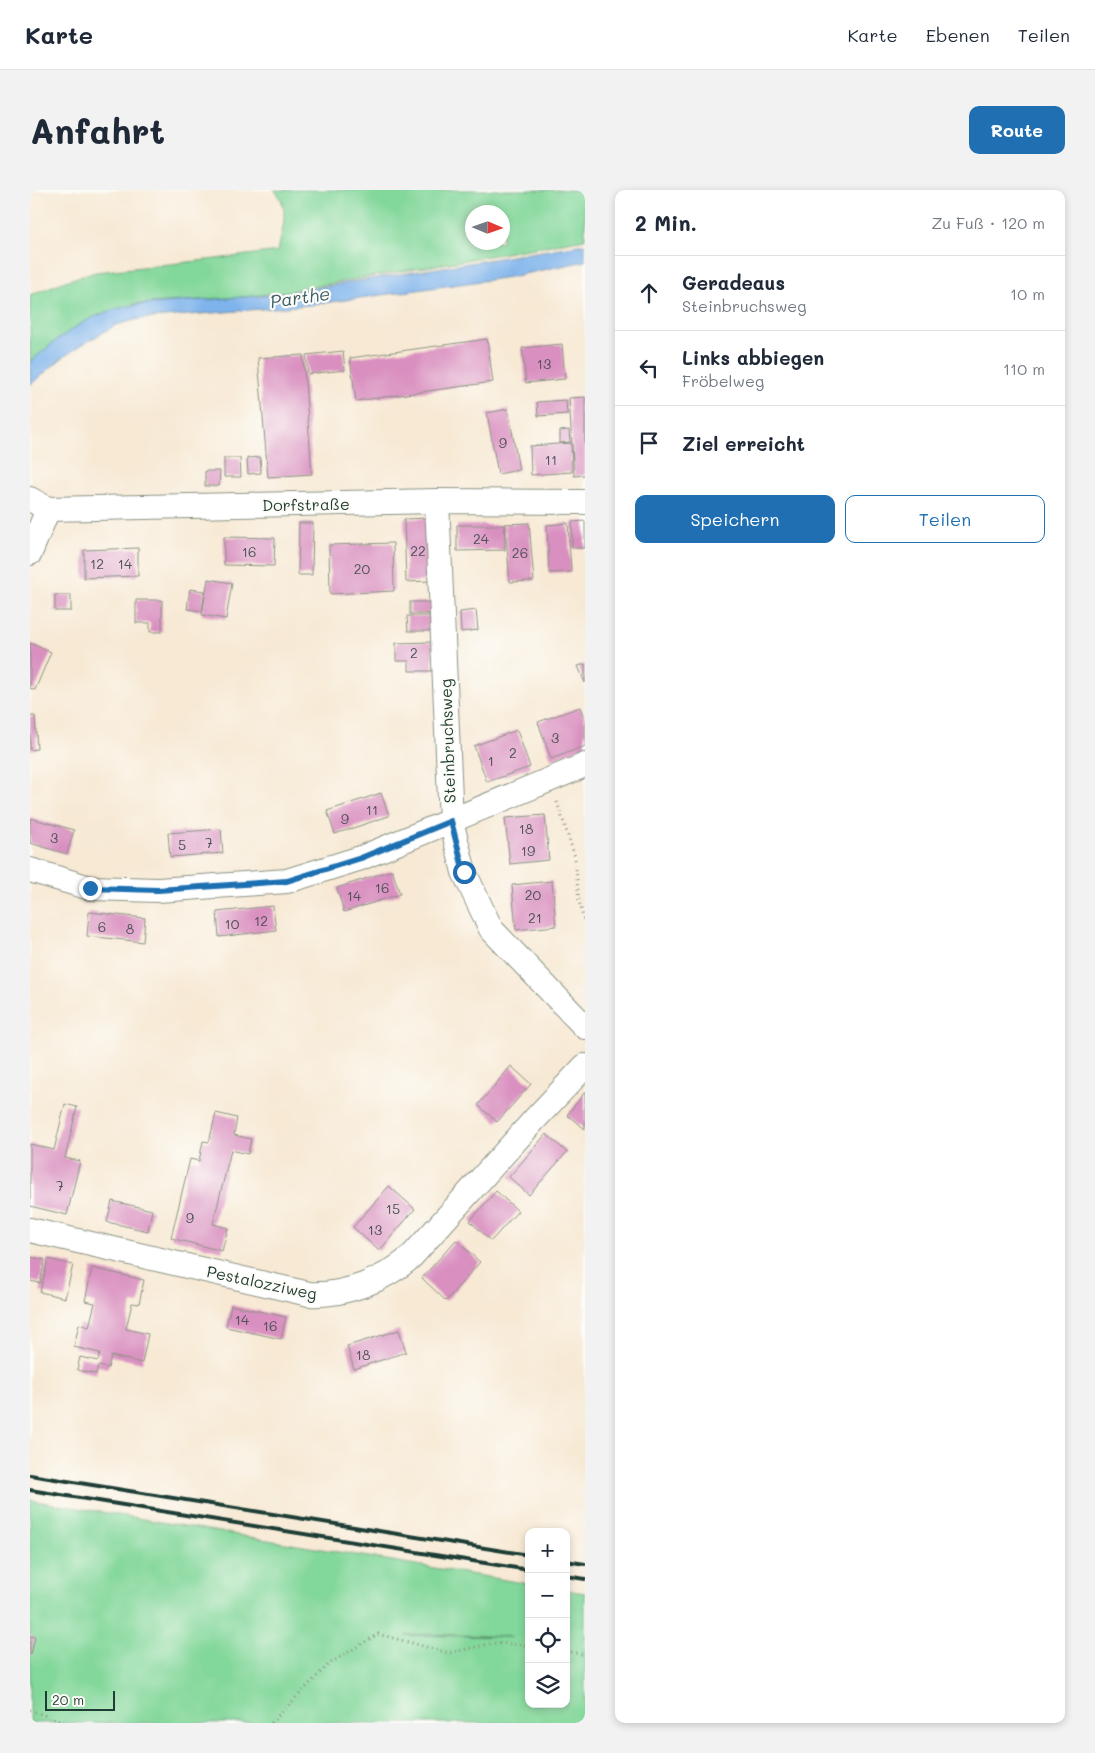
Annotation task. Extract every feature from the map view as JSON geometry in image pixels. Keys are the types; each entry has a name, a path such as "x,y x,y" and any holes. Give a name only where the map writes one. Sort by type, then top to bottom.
{"street":[{"name":"Dorfstraße","path":"39,504 437,501 585,502"},
{"name":"Steinbruchsweg","path":"437,501 451,821 464,872 491,928 585,1027"},
{"path":"30,553 39,504"},
{"path":"30,870 90,888 158,890 287,881 361,858 585,765"},
{"name":"Pestalozziweg","path":"30,1230 310,1294 324,1295 369,1283 395,1270 411,1257 585,1066"}],"path":[{"path":"549,780 575,856 579,901 584,922"},
{"path":"271,1723 329,1664 378,1634 449,1653 494,1643 525,1645"},
{"path":"570,1652 585,1655"},
{"path":"30,1710 66,1723"}],"green space":[{"path":"274,190 585,190 585,239 290,291 243,297 135,304 91,321 30,361 30,295 65,281 96,272 278,251 284,219 282,203"},
{"path":"30,1500 525,1583 525,1708 570,1708 570,1591 585,1593 585,1723 30,1723","holes":["430,1634 512,1637 406,1635"]}],"water":[{"name":"Parthe","path":"585,244 585,261 510,277 310,305 139,319 116,325 83,344 62,358 30,385 30,362 54,342 78,326 118,308 134,305 273,295"}],"building":[{"path":"487,339 493,382 356,401 350,358"},
{"path":"562,344 565,379 526,383 522,348"},
{"path":"343,351 345,370 308,374 306,355"},
{"path":"303,355 312,474 268,477 258,358"},
{"path":"585,397 585,475 574,476 569,398"},
{"path":"566,400 567,414 538,416 537,402"},
{"path":"508,409 519,470 498,474 487,413"},
{"path":"569,430 570,442 560,443 560,431"},
{"path":"571,443 572,472 531,475 530,446"},
{"path":"260,457 261,473 248,474 247,458"},
{"path":"224,458 240,458 241,477 224,477"},
{"path":"205,471 220,471 219,486 205,486"},
{"path":"429,518 432,581 406,582 404,519"},
{"path":"585,521 585,548 572,548 572,522"},
{"path":"299,523 313,523 312,575 298,575"},
{"path":"529,523 534,581 510,582 505,524"},
{"path":"568,523 571,572 549,573 547,525"},
{"path":"457,525 504,525 505,550 457,551"},
{"path":"224,537 275,538 274,566 224,565"},
{"path":"393,543 394,591 330,594 329,545"},
{"path":"138,548 138,576 84,578 84,550"},
{"path":"208,579 232,583 226,619 202,615"},
{"path":"190,589 205,591 202,611 187,609"},
{"path":"55,595 71,595 71,611 55,611"},
{"path":"136,600 162,600 162,632 150,632 150,623 136,623"},
{"path":"410,602 431,602 431,614 410,614"},
{"path":"476,610 478,630 461,632 460,612"},
{"path":"407,616 434,616 434,631 408,631"},
{"path":"433,642 433,671 409,671 409,661 396,661 396,643"},
{"path":"30,643 51,652 35,690 30,688"},
{"path":"585,664 585,683 578,666"},
{"path":"580,707 585,720 585,746 551,759 538,722"},
{"path":"30,716 35,716 37,749 30,750"},
{"path":"517,730 530,767 487,782 474,746"},
{"path":"381,793 389,816 335,834 327,811"},
{"path":"545,815 549,860 510,864 505,818"},
{"path":"30,818 74,830 67,854 30,843"},
{"path":"221,829 223,853 170,857 168,833"},
{"path":"392,870 400,894 344,912 337,888"},
{"path":"552,881 556,926 516,930 512,885"},
{"path":"273,906 276,930 219,937 217,912"},
{"path":"89,912 145,918 143,942 87,936"},
{"path":"511,1066 531,1084 497,1122 478,1105"},
{"path":"585,1092 585,1129 567,1115"},
{"path":"65,1104 77,1107 65,1158 80,1161 67,1215 30,1206 30,1144 54,1150"},
{"path":"216,1113 237,1118 234,1135 251,1139 248,1154 231,1150 213,1224 228,1228 222,1251 171,1238 190,1159 199,1161 203,1141 209,1142"},
{"path":"546,1134 567,1152 529,1195 509,1177"},
{"path":"389,1186 415,1209 379,1251 353,1227"},
{"path":"496,1191 518,1211 491,1241 470,1221"},
{"path":"112,1201 152,1210 148,1231 107,1222"},
{"path":"456,1240 480,1262 446,1301 422,1278"},
{"path":"30,1257 45,1260 40,1283 30,1281"},
{"path":"48,1259 73,1265 65,1298 40,1292"},
{"path":"92,1268 144,1280 139,1304 132,1303 126,1329 148,1334 142,1363 111,1356 108,1368 98,1366 96,1374 77,1370 80,1357 98,1361 100,1353 74,1347 79,1324 89,1327 95,1303 85,1301"},
{"path":"231,1305 286,1317 281,1339 226,1327"},
{"path":"399,1330 406,1352 354,1369 347,1346"},
{"path":"30,1636 35,1637 31,1655 30,1655"}],"railway":[{"path":"30,1475 525,1554"},
{"path":"30,1490 525,1569"},
{"path":"570,1562 585,1564"},
{"path":"570,1577 585,1579"}],"route":[{"path":"90,888 158,890 287,881 361,858 451,821 464,872"}]}
